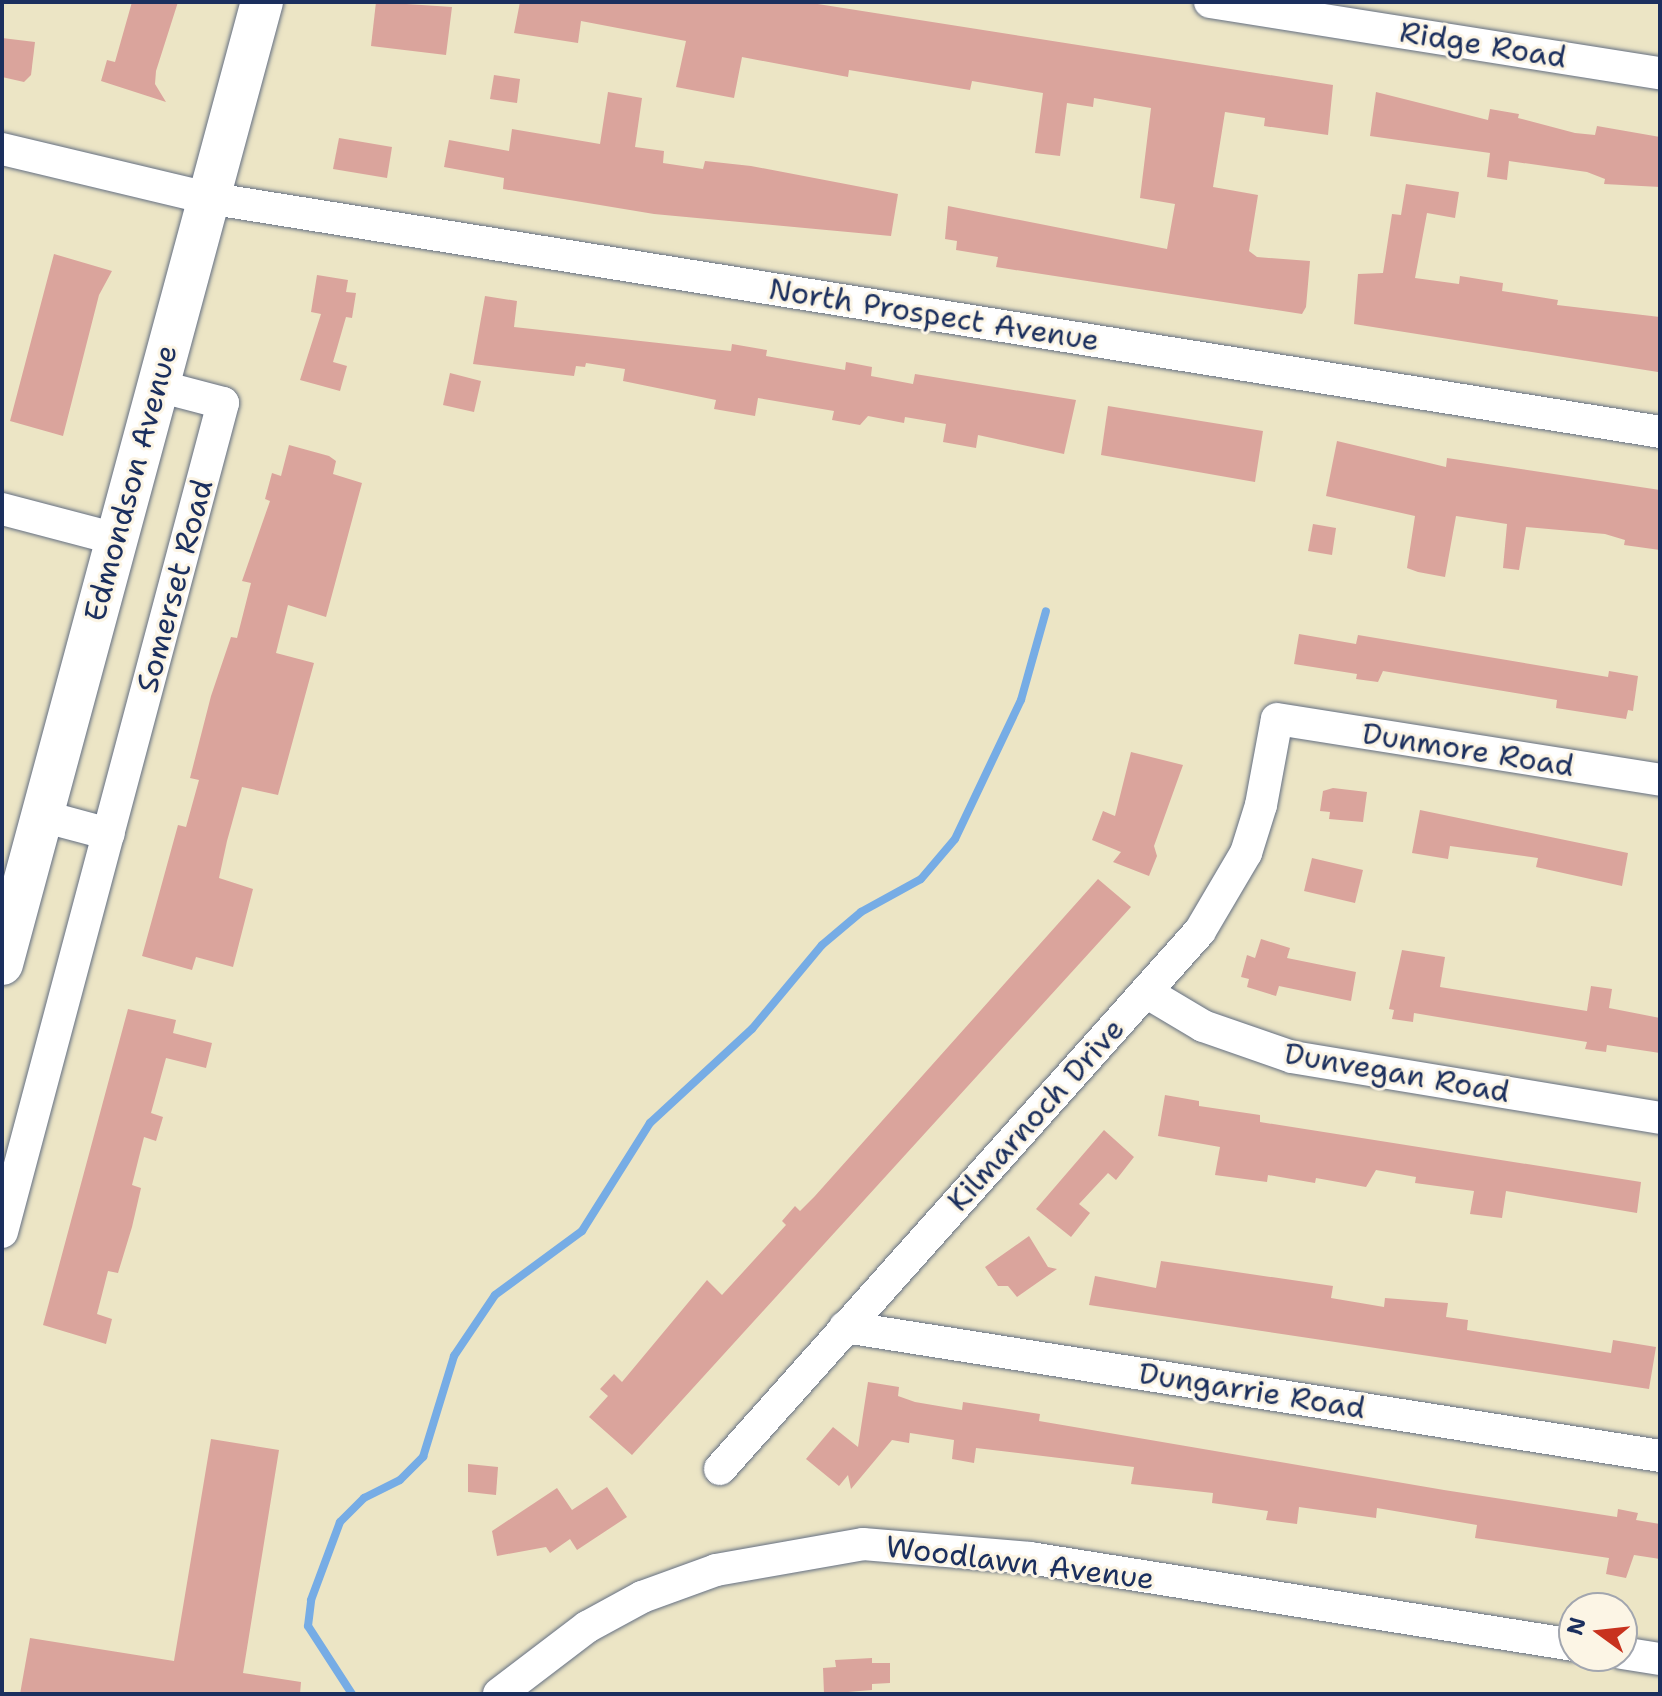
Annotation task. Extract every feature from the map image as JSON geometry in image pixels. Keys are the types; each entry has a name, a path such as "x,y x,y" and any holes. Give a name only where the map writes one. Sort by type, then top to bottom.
{"main road":[{"name":"Edmondson Avenue","path":"2,964 15,870 42,816 262,2"}],"street":[{"name":"Ridge Road","path":"1210,2 1660,73"},
{"name":"North Prospect Avenue","path":"2,149 208,198 1660,432"},
{"name":"Somerset Road","path":"2,1232 223,403 158,386"},
{"path":"2,509 116,539"},
{"name":"Dunmore Road","path":"1277,719 1660,780"},
{"name":"Kilmarnoch Drive","path":"720,1469 1200,931 1246,853 1261,805 1277,719"},
{"path":"42,816 109,834"},
{"name":"Dunvegan Road","path":"1146,992 1203,1026 1292,1057 1660,1118"},
{"name":"Dungarrie Road","path":"845,1327 1660,1456"},
{"name":"Woodlawn Avenue","path":"499,1694 587,1627 642,1597 716,1570 863,1544 1030,1558 1558,1642"},
{"path":"1638,1656 1660,1659"}],"building":[{"path":"132,2 178,2 156,71 155,84 166,102 101,81 107,60 115,62"},
{"path":"376,2 452,7 446,55 371,46"},
{"path":"520,2 805,2 1333,85 1328,135 1264,126 1265,118 1225,112 1213,187 1258,195 1249,251 1257,257 1310,261 1306,307 1302,314 996,267 998,257 956,250 957,241 945,239 948,206 1167,249 1175,204 1140,198 1151,108 1094,98 1093,107 1067,103 1060,156 1035,153 1043,93 972,81 970,90 849,70 848,77 742,57 734,98 676,87 686,41 581,21 578,43 514,33"},
{"path":"2,38 35,42 31,75 24,82 2,77"},
{"path":"494,75 520,79 517,103 490,99"},
{"path":"608,92 642,98 635,147 664,151 663,163 703,169 705,161 751,166 898,194 891,236 654,214 503,189 504,178 444,167 449,140 509,151 512,129 600,144"},
{"path":"1376,92 1488,120 1490,109 1519,114 1518,118 1575,133 1595,135 1597,126 1660,137 1660,187 1604,184 1605,179 1587,172 1509,161 1507,180 1487,177 1490,153 1370,136"},
{"path":"339,138 392,147 387,178 333,169"},
{"path":"1406,184 1459,192 1455,218 1427,213 1415,278 1459,284 1460,276 1503,283 1502,291 1558,300 1557,305 1660,317 1658,372 1354,324 1358,274 1383,273 1392,214 1401,215"},
{"path":"54,254 112,271 99,295 63,436 10,421"},
{"path":"317,275 348,280 346,292 356,293 352,318 346,317 333,362 347,366 340,391 300,380 321,314 311,312"},
{"path":"485,296 517,301 514,327 731,351 732,344 767,350 766,356 845,370 846,362 872,367 871,376 913,384 915,374 1076,400 1064,454 978,435 976,448 943,442 946,424 905,417 904,423 868,416 860,425 832,420 834,411 758,398 755,416 714,409 716,400 623,381 625,369 586,363 585,367 576,366 574,376 473,364"},
{"path":"450,373 481,381 474,412 443,405"},
{"path":"1108,406 1263,431 1255,482 1101,455"},
{"path":"1337,441 1446,467 1447,458 1660,490 1660,550 1624,545 1625,540 1605,534 1526,527 1519,570 1503,568 1507,524 1456,516 1445,577 1418,572 1407,568 1415,516 1326,496"},
{"path":"289,445 329,456 336,461 333,474 362,483 326,617 288,605 276,653 314,663 278,795 242,787 227,841 219,878 253,889 233,967 196,957 192,970 142,956 178,825 186,827 199,780 190,778 211,696 231,637 237,638 251,583 242,581 270,501 265,499 272,473 281,476"},
{"path":"1313,524 1336,528 1332,555 1308,551"},
{"path":"1299,634 1356,644 1358,635 1608,677 1609,671 1638,676 1633,711 1628,710 1626,719 1556,708 1557,700 1383,671 1378,682 1356,679 1357,674 1294,664"},
{"path":"1131,752 1183,765 1154,846 1157,856 1149,876 1113,862 1121,852 1092,840 1103,811 1115,816"},
{"path":"1333,788 1367,792 1363,822 1329,819 1330,812 1320,811 1323,791"},
{"path":"1420,810 1628,853 1622,886 1536,867 1538,858 1450,846 1448,859 1412,853"},
{"path":"1312,858 1363,870 1355,903 1304,891"},
{"path":"1098,879 1131,907 632,1455 589,1417 608,1396 600,1389 614,1374 622,1382 707,1280 722,1295 786,1225 782,1221 795,1206 800,1211 815,1196"},
{"path":"1261,939 1290,948 1287,958 1356,972 1351,1001 1279,986 1276,996 1247,987 1249,979 1241,977 1247,955 1255,958"},
{"path":"1402,950 1445,957 1440,987 1587,1011 1591,986 1612,989 1609,1008 1660,1018 1660,1053 1607,1045 1606,1052 1585,1049 1587,1042 1414,1013 1413,1022 1392,1019 1394,1010 1389,1009"},
{"path":"128,1009 176,1020 173,1033 212,1043 206,1068 166,1058 151,1113 163,1117 156,1141 144,1137 132,1185 141,1188 132,1227 118,1273 108,1271 97,1314 112,1319 106,1344 43,1325"},
{"path":"1165,1095 1199,1101 1199,1106 1260,1115 1260,1122 1641,1182 1637,1213 1506,1191 1502,1218 1470,1214 1474,1191 1415,1183 1416,1177 1376,1170 1366,1187 1316,1178 1315,1183 1268,1175 1267,1182 1215,1175 1220,1147 1158,1136"},
{"path":"1104,1130 1134,1157 1116,1180 1108,1173 1079,1204 1090,1213 1071,1237 1036,1209"},
{"path":"1029,1236 1048,1267 1057,1269 1017,1297 1008,1286 998,1286 985,1267"},
{"path":"1161,1261 1333,1286 1331,1298 1384,1307 1385,1298 1448,1303 1446,1317 1468,1320 1467,1330 1611,1353 1613,1340 1656,1347 1649,1389 1089,1305 1095,1276 1156,1288"},
{"path":"868,1382 899,1387 898,1396 915,1402 962,1410 963,1402 1040,1414 1039,1421 1444,1490 1617,1517 1618,1509 1638,1513 1636,1520 1660,1524 1660,1559 1634,1555 1626,1578 1606,1574 1609,1558 1475,1538 1477,1525 1377,1508 1376,1518 1299,1507 1297,1524 1266,1520 1268,1511 1212,1503 1213,1493 1131,1484 1134,1467 976,1448 974,1463 952,1459 954,1440 910,1433 909,1443 892,1440 851,1489 848,1475 839,1486 806,1459 833,1427 858,1447"},
{"path":"211,1439 279,1450 243,1673 301,1682 300,1694 20,1694 30,1638 174,1661"},
{"path":"468,1464 498,1467 496,1495 468,1492"},
{"path":"607,1487 627,1517 577,1550 570,1539 550,1553 546,1547 497,1556 492,1531 557,1488 572,1510"},
{"path":"872,1658 872,1663 890,1663 890,1683 872,1684 872,1690 824,1694 823,1668 836,1667 835,1660"}],"waterway":[{"path":"352,1694 308,1626 311,1600 340,1522 364,1498 400,1480 423,1457 454,1356 495,1295 582,1231 650,1123 752,1029 822,945 861,912 921,879 955,839 1021,700 1046,611"}]}
